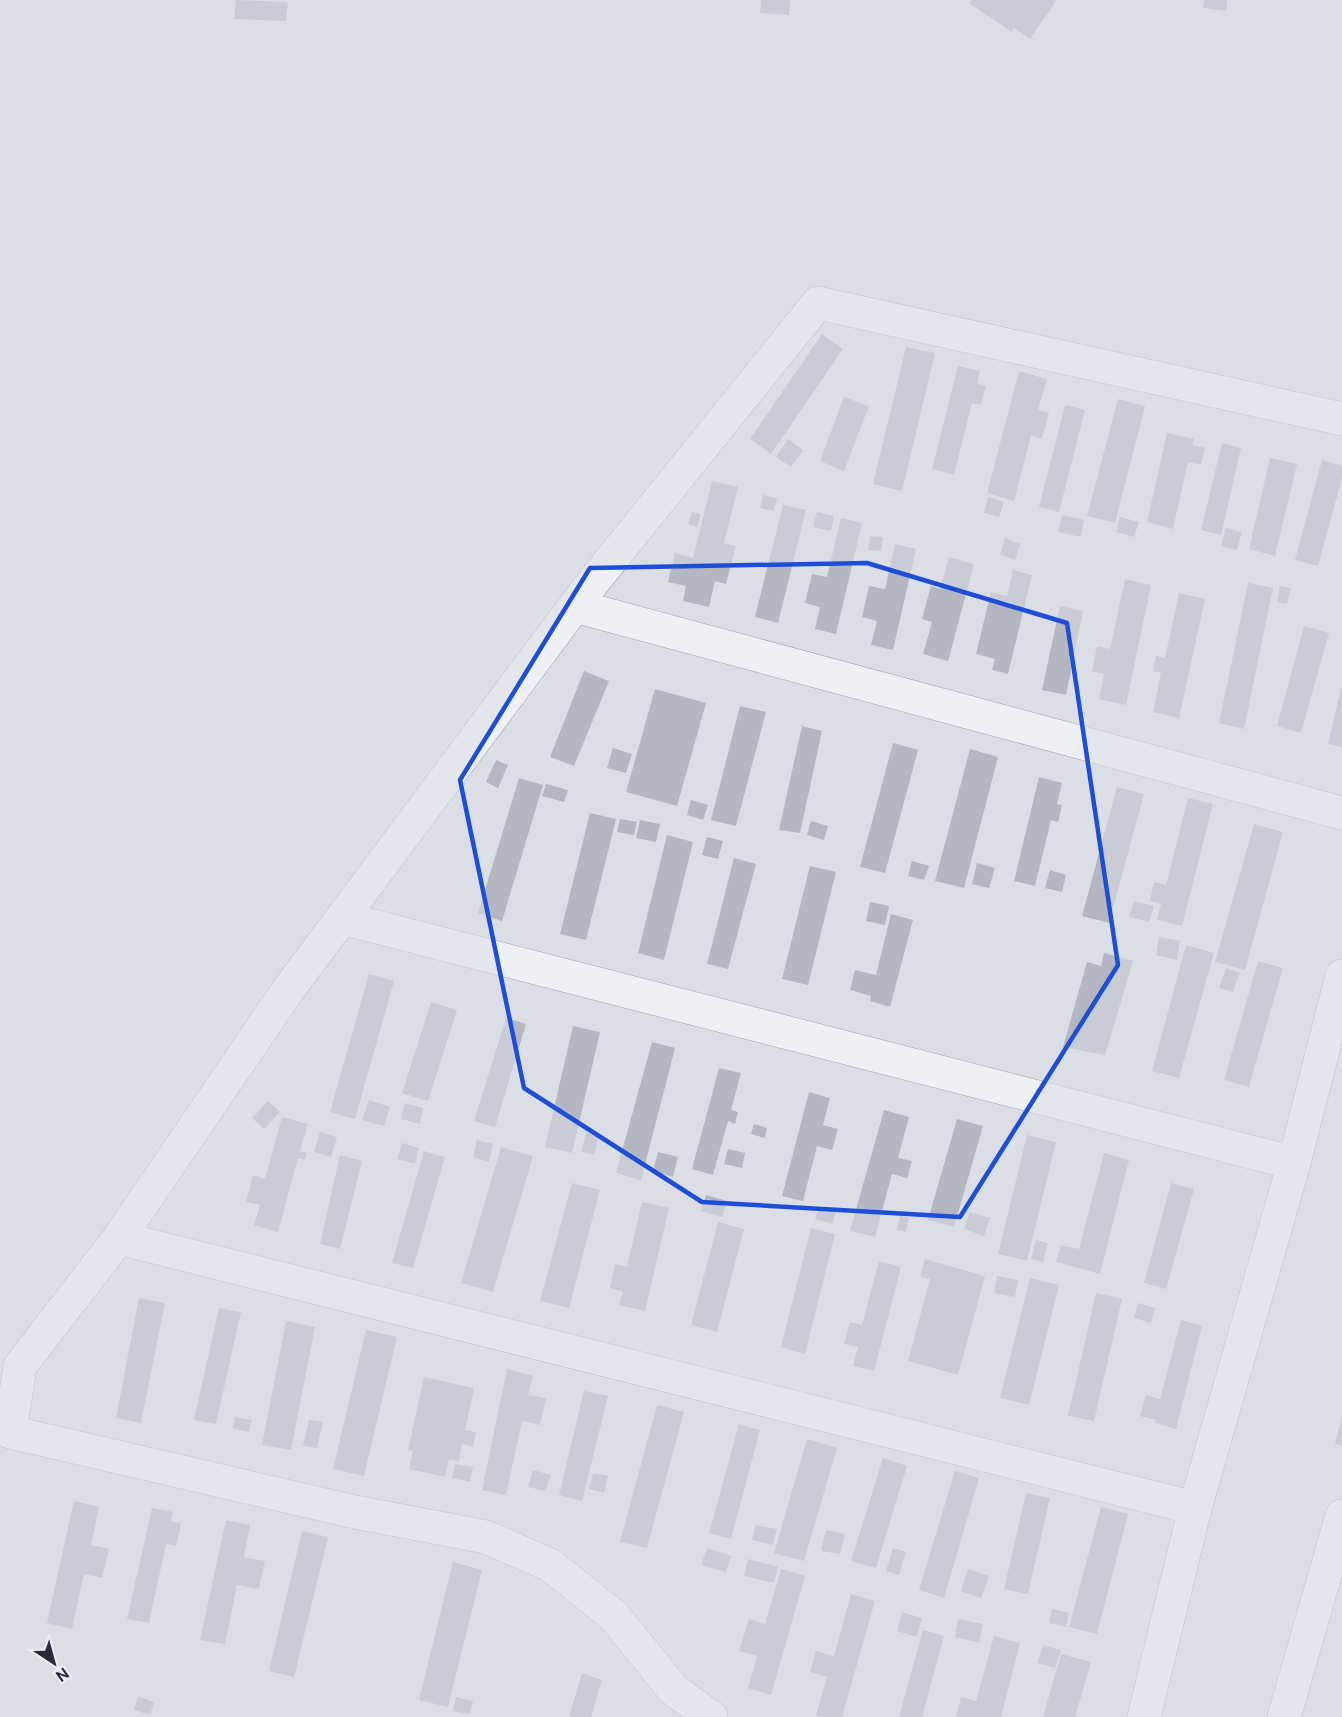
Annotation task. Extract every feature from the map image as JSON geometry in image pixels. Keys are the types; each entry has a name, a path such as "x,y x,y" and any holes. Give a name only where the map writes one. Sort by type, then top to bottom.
{"lane":[{"path":"711,1717 673,1689 613,1615 550,1565 486,1537 356,1512 10,1432 20,1366 119,1238 288,990 575,606 818,303 1342,419"},
{"path":"575,606 1342,813"},
{"path":"342,918 1294,1163"},
{"path":"1144,1717 1195,1508 1294,1163 1342,976"},
{"path":"119,1238 1195,1508"},
{"path":"1284,1717 1342,1515"}],"highlighted area":[{"path":"867,563 1067,623 1118,965 960,1217 702,1202 524,1088 460,780 590,568"}],"building":[{"path":"236,0 288,2 286,21 234,19"},
{"path":"761,0 790,0 789,15 760,13"},
{"path":"972,0 1057,0 1030,39 1014,28 1012,32 970,4"},
{"path":"1204,0 1227,0 1226,11 1203,8"},
{"path":"822,334 843,349 771,454 750,439"},
{"path":"906,347 935,353 902,491 873,484"},
{"path":"958,366 980,371 977,383 986,386 981,405 972,403 954,475 932,469"},
{"path":"1019,371 1047,379 1038,410 1049,413 1042,439 1031,436 1014,501 987,493"},
{"path":"844,397 869,406 844,471 820,461"},
{"path":"1118,399 1145,406 1115,523 1087,516"},
{"path":"1065,405 1085,410 1059,512 1039,507"},
{"path":"1167,433 1194,439 1192,445 1205,448 1201,465 1188,462 1173,529 1147,522"},
{"path":"788,439 803,450 791,467 776,457"},
{"path":"1222,443 1241,448 1221,535 1201,530"},
{"path":"1270,458 1297,464 1275,556 1249,549"},
{"path":"1322,460 1342,466 1342,478 1318,566 1295,560"},
{"path":"712,481 738,487 724,543 736,546 726,584 715,581 709,607 683,601 686,586 668,582 675,553 693,558"},
{"path":"763,495 777,498 774,511 760,508"},
{"path":"988,497 1004,502 999,517 984,513"},
{"path":"783,505 806,510 778,623 755,617"},
{"path":"692,512 701,514 697,527 688,524"},
{"path":"817,512 834,516 831,531 813,527"},
{"path":"1062,515 1084,520 1081,537 1058,532"},
{"path":"1120,517 1139,522 1134,537 1116,532"},
{"path":"841,518 862,523 836,634 815,629 820,607 805,603 812,574 827,577"},
{"path":"1226,528 1242,532 1237,550 1221,546"},
{"path":"870,536 883,537 881,551 868,550"},
{"path":"1005,538 1020,544 1015,560 1000,554"},
{"path":"895,544 916,549 893,650 871,645 877,621 862,617 869,586 885,589"},
{"path":"949,557 974,564 948,661 923,654 932,622 922,619 931,586 940,589"},
{"path":"1013,570 1032,575 1008,674 992,670 995,659 976,654 991,592 1007,596"},
{"path":"1125,579 1151,585 1126,705 1099,699 1104,674 1092,672 1097,646 1110,649"},
{"path":"1248,583 1273,588 1244,729 1219,723"},
{"path":"1280,586 1291,588 1287,604 1277,602"},
{"path":"1179,593 1205,599 1179,718 1153,712 1161,673 1153,671 1156,656 1165,658"},
{"path":"1060,606 1083,611 1066,695 1042,690"},
{"path":"1304,626 1329,633 1301,733 1277,726"},
{"path":"584,671 609,681 574,766 550,757"},
{"path":"1342,688 1342,747 1328,744"},
{"path":"655,689 706,703 677,806 626,792"},
{"path":"740,706 766,712 736,826 711,820"},
{"path":"802,726 822,731 800,833 779,830"},
{"path":"893,743 918,750 885,873 860,867"},
{"path":"613,748 632,754 626,773 607,768"},
{"path":"970,749 998,757 964,888 935,881"},
{"path":"496,760 508,765 498,788 486,782"},
{"path":"1039,777 1062,783 1057,804 1062,805 1058,822 1051,820 1035,886 1014,881"},
{"path":"519,778 543,785 502,921 478,913"},
{"path":"546,784 568,790 564,802 542,796"},
{"path":"1117,787 1144,794 1109,923 1082,916"},
{"path":"1188,798 1213,804 1182,926 1157,920 1161,904 1150,901 1154,882 1166,885"},
{"path":"691,800 708,805 703,820 687,815"},
{"path":"590,813 616,819 586,940 560,934"},
{"path":"620,819 637,822 634,835 617,832"},
{"path":"640,820 660,824 656,842 636,838"},
{"path":"811,821 828,826 824,840 807,835"},
{"path":"1254,824 1283,832 1245,970 1215,962"},
{"path":"667,835 693,842 664,960 638,953"},
{"path":"707,837 723,841 718,859 702,855"},
{"path":"734,858 756,864 728,969 707,964"},
{"path":"912,861 929,866 924,880 908,876"},
{"path":"977,863 995,868 989,888 972,884"},
{"path":"810,866 836,872 808,985 782,979"},
{"path":"1050,870 1066,875 1062,892 1045,888"},
{"path":"1134,901 1154,906 1149,922 1129,917"},
{"path":"870,902 889,906 885,925 866,921"},
{"path":"891,914 913,920 890,1007 870,1001 871,996 850,990 855,970 876,975"},
{"path":"1159,937 1180,941 1177,960 1156,955"},
{"path":"1186,945 1214,953 1179,1078 1152,1071"},
{"path":"1104,953 1133,961 1105,1055 1063,1047 1087,962 1101,966"},
{"path":"1258,961 1283,968 1249,1087 1224,1080"},
{"path":"1226,968 1240,973 1233,992 1219,988"},
{"path":"369,974 394,981 355,1119 330,1112"},
{"path":"431,1002 457,1010 428,1101 402,1093"},
{"path":"506,1018 526,1024 495,1127 474,1121"},
{"path":"573,1026 600,1032 572,1153 545,1147"},
{"path":"652,1042 675,1048 641,1180 616,1173"},
{"path":"719,1068 741,1073 731,1110 738,1112 735,1124 728,1121 713,1175 692,1169"},
{"path":"809,1092 830,1098 823,1125 838,1129 832,1150 817,1146 803,1201 782,1196"},
{"path":"369,1100 390,1107 384,1126 362,1120"},
{"path":"268,1101 280,1112 264,1129 252,1118"},
{"path":"405,1103 423,1108 420,1124 401,1119"},
{"path":"884,1110 909,1117 898,1158 912,1161 907,1178 892,1174 875,1237 850,1231"},
{"path":"282,1117 308,1124 300,1151 307,1153 305,1160 298,1158 278,1232 254,1225 260,1205 246,1202 253,1175 265,1179"},
{"path":"957,1119 983,1126 954,1227 928,1220"},
{"path":"754,1124 767,1128 765,1138 751,1134"},
{"path":"320,1132 337,1137 331,1157 314,1152"},
{"path":"586,1133 599,1136 594,1155 581,1152"},
{"path":"1027,1135 1056,1142 1027,1261 998,1254"},
{"path":"477,1140 493,1144 489,1162 473,1157"},
{"path":"402,1143 419,1148 415,1164 397,1159"},
{"path":"501,1147 533,1156 493,1292 461,1283"},
{"path":"728,1149 745,1153 742,1168 724,1164"},
{"path":"424,1151 445,1157 413,1268 392,1263"},
{"path":"658,1152 678,1157 673,1177 653,1171"},
{"path":"1104,1153 1129,1160 1100,1274 1056,1262 1061,1245 1079,1249"},
{"path":"340,1155 362,1161 340,1249 320,1244"},
{"path":"572,1183 600,1190 569,1308 540,1301"},
{"path":"1171,1183 1194,1189 1166,1289 1144,1283"},
{"path":"706,1195 727,1201 722,1217 701,1211"},
{"path":"642,1202 669,1208 645,1311 619,1305 623,1292 610,1288 615,1264 627,1267"},
{"path":"819,1207 836,1212 832,1224 815,1219"},
{"path":"970,1212 990,1218 984,1236 964,1229"},
{"path":"900,1216 909,1218 906,1232 897,1230"},
{"path":"718,1222 744,1229 717,1332 691,1325"},
{"path":"811,1228 835,1234 805,1354 781,1347"},
{"path":"1036,1240 1048,1243 1043,1262 1031,1259"},
{"path":"925,1259 985,1276 958,1375 908,1361 930,1279 920,1277"},
{"path":"879,1261 901,1267 874,1371 853,1366 858,1347 844,1344 850,1322 862,1325"},
{"path":"997,1276 1018,1280 1015,1297 994,1293"},
{"path":"1030,1278 1059,1285 1029,1405 1000,1398"},
{"path":"1096,1293 1122,1299 1094,1421 1068,1416"},
{"path":"139,1298 165,1303 141,1423 116,1418"},
{"path":"1138,1303 1155,1308 1151,1323 1134,1318"},
{"path":"219,1308 241,1312 216,1424 194,1420"},
{"path":"1181,1320 1202,1326 1176,1429 1140,1416 1146,1395 1160,1399"},
{"path":"286,1321 315,1327 291,1450 262,1445"},
{"path":"366,1330 397,1337 364,1476 333,1469"},
{"path":"507,1369 533,1376 528,1395 546,1398 540,1425 522,1421 506,1495 482,1490"},
{"path":"424,1377 474,1388 465,1430 476,1432 473,1447 462,1444 459,1461 449,1459 445,1477 409,1469 413,1451 408,1450"},
{"path":"584,1391 608,1396 582,1501 559,1495"},
{"path":"657,1405 684,1412 647,1548 620,1542"},
{"path":"235,1417 252,1420 249,1432 233,1429"},
{"path":"1342,1418 1342,1446 1335,1444"},
{"path":"309,1420 323,1422 317,1448 303,1446"},
{"path":"739,1424 760,1430 731,1539 709,1533"},
{"path":"807,1439 837,1448 804,1561 774,1553"},
{"path":"883,1458 907,1466 876,1568 851,1561"},
{"path":"455,1464 473,1467 470,1482 452,1478"},
{"path":"533,1470 551,1475 545,1491 528,1487"},
{"path":"955,1471 979,1478 944,1598 919,1590"},
{"path":"593,1473 608,1476 604,1493 589,1489"},
{"path":"1026,1493 1050,1498 1028,1594 1004,1589"},
{"path":"74,1501 99,1507 91,1545 109,1549 102,1578 84,1574 72,1629 47,1623"},
{"path":"1101,1507 1128,1514 1097,1634 1069,1627"},
{"path":"152,1508 173,1512 171,1521 181,1523 176,1546 166,1544 149,1623 127,1619"},
{"path":"226,1520 250,1525 244,1557 265,1561 259,1589 237,1585 225,1644 200,1640"},
{"path":"755,1525 777,1529 773,1545 752,1540"},
{"path":"826,1530 845,1534 840,1554 821,1551"},
{"path":"302,1531 328,1537 294,1677 269,1671"},
{"path":"707,1548 731,1556 726,1572 701,1565"},
{"path":"893,1548 906,1552 899,1575 886,1571"},
{"path":"748,1559 778,1567 774,1583 744,1576"},
{"path":"453,1562 482,1570 448,1707 419,1700"},
{"path":"781,1569 805,1576 771,1695 748,1688 757,1656 739,1651 749,1619 765,1624"},
{"path":"968,1569 989,1576 981,1598 961,1591"},
{"path":"851,1594 875,1601 842,1717 822,1717 816,1715 827,1677 810,1672 816,1651 834,1656"},
{"path":"1052,1609 1069,1613 1066,1627 1049,1623"},
{"path":"902,1612 922,1618 917,1637 897,1631"},
{"path":"958,1619 983,1624 979,1643 955,1637"},
{"path":"923,1630 944,1636 922,1717 899,1717"},
{"path":"994,1636 1020,1643 1001,1717 956,1717 961,1697 976,1701"},
{"path":"1043,1645 1061,1650 1055,1668 1037,1663"},
{"path":"1061,1654 1091,1662 1075,1717 1043,1717"},
{"path":"582,1673 602,1680 591,1717 569,1717"},
{"path":"138,1696 154,1702 150,1715 134,1710"},
{"path":"456,1697 473,1701 470,1714 453,1711"}]}
